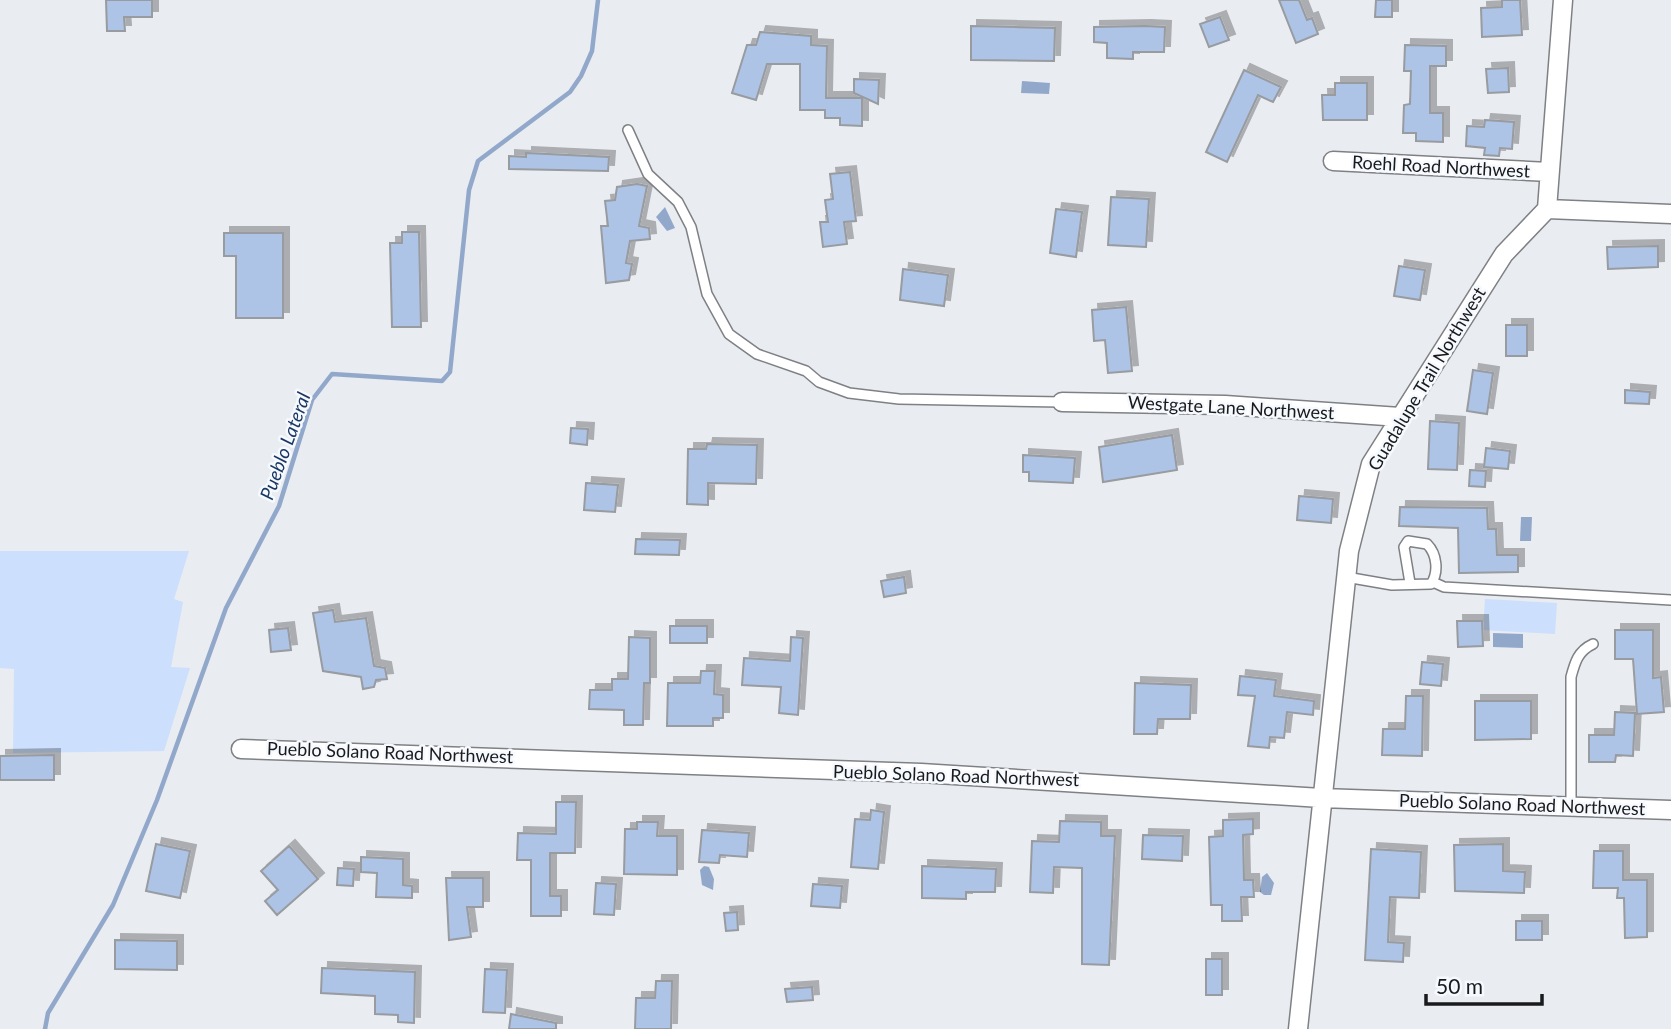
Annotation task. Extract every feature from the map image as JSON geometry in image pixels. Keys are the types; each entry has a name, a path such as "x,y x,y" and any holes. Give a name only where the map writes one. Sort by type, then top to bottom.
{"street":[{"path":"1563,0 1547,209 1671,214"},
{"name":"Roehl Road Northwest","path":"1334,161 1549,172"},
{"name":"Guadalupe Trail Northwest","path":"1298,1029 1349,551 1371,464 1504,254 1547,209"},
{"name":"Westgate Lane Northwest","path":"1062,402 1225,405 1400,416"},
{"name":"Pueblo Solano Road Northwest","path":"241,749 921,773 1321,797 1671,810"}],"lane":[{"path":"628,131 648,174 678,202 691,227 707,293 729,334 757,354 806,371 819,382 849,393 899,399 1062,402"},
{"path":"1410,583 1404,555 1408,541 1427,544 1432,549 1436,572 1433,582"},
{"path":"1346,577 1392,585 1433,582 1444,587 1671,600"},
{"path":"1571,807 1571,677 1577,657 1583,649 1593,645"}],"shaded area":[{"path":"1022,81 1050,83 1049,94 1021,93"},
{"path":"665,207 675,228 667,231 656,217"},
{"path":"1521,517 1532,517 1531,541 1520,541"},
{"path":"0,551 189,551 174,599 183,602 171,667 190,668 164,751 13,753 14,669 0,668"},
{"path":"1485,599 1557,603 1555,634 1483,630"},
{"path":"1493,633 1523,634 1523,648 1493,647"},
{"path":"704,866 709,867 714,879 713,890 702,885 700,870"},
{"path":"1267,873 1274,883 1271,895 1260,892 1262,877"}],"building":[{"path":"106,0 152,0 152,17 124,17 125,31 107,31"},
{"path":"1279,0 1299,0 1307,20 1312,18 1318,34 1296,43"},
{"path":"1376,0 1392,0 1392,17 1375,17"},
{"path":"1502,0 1520,0 1522,35 1482,37 1481,8 1502,7"},
{"path":"1220,17 1229,40 1209,47 1200,24"},
{"path":"971,26 1055,28 1054,61 971,60"},
{"path":"1094,27 1165,27 1164,52 1133,52 1133,59 1107,58 1107,43 1094,42"},
{"path":"760,32 811,36 811,45 827,46 826,98 862,98 862,126 840,125 840,118 825,118 825,110 800,110 800,64 767,64 756,100 732,93 747,45 756,45"},
{"path":"1405,45 1446,46 1446,66 1430,66 1430,113 1443,113 1443,142 1416,141 1416,133 1403,133 1404,105 1410,104 1411,71 1404,71"},
{"path":"1508,68 1509,92 1488,93 1486,69"},
{"path":"1244,70 1281,87 1273,102 1258,95 1227,162 1206,152"},
{"path":"854,79 879,80 878,104 854,93"},
{"path":"1335,83 1367,83 1367,120 1323,120 1322,95 1335,95"},
{"path":"1485,120 1514,122 1512,149 1500,148 1499,156 1484,155 1485,148 1466,146 1467,126 1484,127"},
{"path":"526,153 609,157 608,171 509,169 509,156 526,157"},
{"path":"850,172 856,221 844,222 847,244 823,247 820,222 828,222 825,200 833,199 830,174"},
{"path":"637,184 647,186 639,226 649,228 650,239 630,241 626,263 632,264 629,280 606,283 601,226 608,226 605,201 615,200 617,187"},
{"path":"1111,197 1149,199 1146,247 1108,245"},
{"path":"1056,209 1082,212 1076,257 1050,253"},
{"path":"402,232 419,232 421,327 392,327 390,243 402,243"},
{"path":"224,233 283,233 283,318 236,318 236,256 224,256"},
{"path":"1658,246 1658,267 1608,269 1607,247"},
{"path":"1399,266 1425,270 1420,300 1394,296"},
{"path":"903,269 948,275 944,306 900,300"},
{"path":"1126,307 1132,371 1108,373 1105,340 1094,341 1092,310"},
{"path":"1506,325 1527,325 1527,356 1506,356"},
{"path":"1473,370 1493,373 1487,414 1467,411"},
{"path":"1625,390 1650,392 1649,404 1625,403"},
{"path":"1430,421 1459,423 1457,470 1428,469"},
{"path":"571,428 588,429 587,445 570,443"},
{"path":"1172,435 1177,470 1103,482 1099,447"},
{"path":"707,444 757,445 756,484 708,483 708,505 687,504 688,449 706,449"},
{"path":"1486,448 1510,451 1508,469 1484,467"},
{"path":"1023,455 1075,458 1073,483 1029,481 1029,472 1023,472"},
{"path":"1470,470 1486,471 1485,487 1469,486"},
{"path":"586,483 618,485 615,512 584,510"},
{"path":"1299,496 1333,499 1331,523 1297,520"},
{"path":"1400,507 1487,508 1488,529 1496,529 1497,555 1518,555 1518,572 1459,573 1458,528 1399,526"},
{"path":"636,539 680,540 679,555 635,554"},
{"path":"904,577 906,593 884,597 881,581"},
{"path":"333,610 335,622 366,618 374,666 385,668 387,679 376,680 374,687 363,689 361,677 323,671 313,613"},
{"path":"1457,621 1482,621 1483,646 1458,647"},
{"path":"670,626 707,626 707,643 670,643"},
{"path":"288,628 291,650 271,652 269,630"},
{"path":"1615,630 1653,630 1653,678 1661,677 1664,712 1637,714 1633,659 1615,659"},
{"path":"629,637 650,638 650,683 644,683 643,725 624,725 624,710 589,709 590,690 612,690 612,679 628,679"},
{"path":"791,637 803,638 798,715 779,713 781,687 742,685 744,658 790,661"},
{"path":"1422,662 1443,664 1441,686 1420,684"},
{"path":"701,671 715,671 714,694 723,695 723,718 713,718 713,726 667,726 668,683 700,683"},
{"path":"1240,676 1276,680 1274,696 1314,701 1313,715 1287,712 1284,738 1270,737 1269,748 1248,746 1255,696 1238,695"},
{"path":"1135,683 1191,685 1190,719 1158,719 1157,734 1134,734"},
{"path":"1406,696 1423,696 1422,756 1382,755 1383,729 1405,729"},
{"path":"1475,701 1531,701 1531,739 1475,740"},
{"path":"1615,712 1635,713 1633,756 1616,755 1615,762 1589,762 1589,735 1614,735"},
{"path":"54,755 54,780 0,780 0,756"},
{"path":"556,802 576,802 575,853 550,853 550,896 561,896 561,916 531,916 531,860 517,860 518,833 556,834"},
{"path":"871,810 884,812 878,869 851,867 855,819 870,820"},
{"path":"1253,819 1253,834 1243,835 1244,880 1253,880 1254,897 1241,897 1242,921 1222,921 1222,905 1211,905 1209,837 1223,836 1223,820"},
{"path":"1060,821 1101,822 1101,836 1115,836 1109,965 1082,964 1082,868 1054,867 1053,893 1030,892 1032,841 1059,842"},
{"path":"637,822 658,822 657,836 677,836 677,875 624,874 625,829 637,829"},
{"path":"702,830 749,833 747,857 720,855 719,863 699,862"},
{"path":"1143,835 1183,836 1182,861 1142,859"},
{"path":"156,844 190,851 180,898 146,891"},
{"path":"1503,844 1503,871 1525,872 1524,893 1455,891 1454,845"},
{"path":"289,846 318,879 277,915 265,901 278,890 261,871"},
{"path":"1371,849 1421,852 1419,898 1390,897 1388,942 1404,943 1403,962 1365,960"},
{"path":"1594,851 1623,851 1623,880 1647,880 1647,937 1625,938 1624,898 1617,898 1618,888 1593,888"},
{"path":"361,857 403,859 403,885 412,886 412,898 376,897 377,873 361,872"},
{"path":"922,866 996,869 995,892 966,892 966,899 922,898"},
{"path":"338,868 354,869 353,886 337,885"},
{"path":"446,878 483,878 483,907 467,907 471,937 449,940"},
{"path":"596,883 616,884 614,915 594,914"},
{"path":"813,884 842,886 840,908 811,906"},
{"path":"737,912 738,930 726,931 724,913"},
{"path":"1516,921 1542,921 1542,940 1516,940"},
{"path":"115,940 177,941 177,970 115,969"},
{"path":"1206,959 1222,959 1222,995 1206,995"},
{"path":"322,968 415,972 414,1023 398,1022 398,1015 375,1014 375,996 321,993"},
{"path":"485,969 507,970 505,1013 483,1012"},
{"path":"656,981 672,981 671,1029 635,1029 636,998 655,998"},
{"path":"812,987 813,1000 787,1002 785,989"},
{"path":"511,1014 556,1023 556,1029 509,1029"}],"waterway":[{"name":"Pueblo Lateral","path":"45,1029 48,1013 113,905 157,800 226,608 279,506 312,400 332,374 442,381 450,372 469,190 478,161 570,92 581,76 592,51 598,0"}]}
